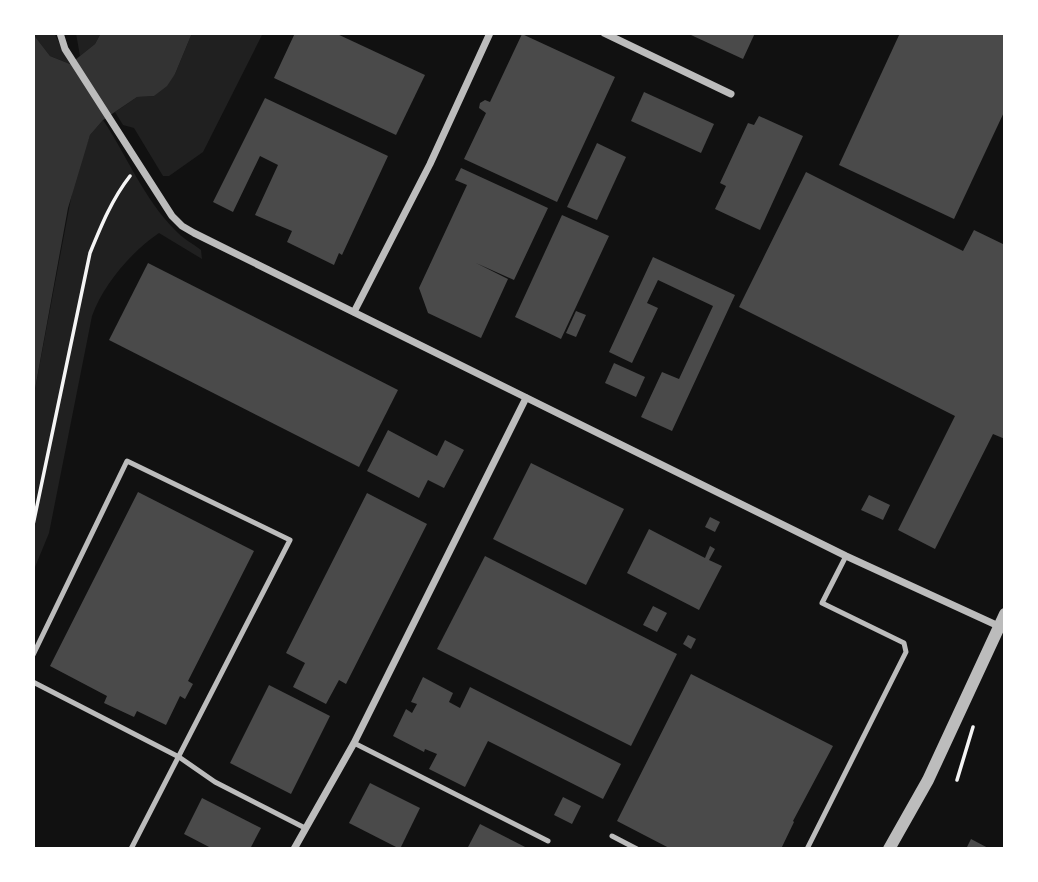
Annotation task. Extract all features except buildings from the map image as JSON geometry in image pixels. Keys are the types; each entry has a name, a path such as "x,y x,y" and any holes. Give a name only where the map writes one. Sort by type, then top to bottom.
{"street":[{"path":"60,33 65,49 113,120 172,216 182,226 846,556 1002,628"},
{"path":"354,312 430,164 490,33"},
{"path":"604,33 730,94"},
{"path":"294,849 354,743 526,398"},
{"path":"889,849 928,780 1002,628 1005,614"}],"lane":[{"path":"33,655 127,461 290,540 131,849"},
{"path":"807,849 906,652 904,643 822,603 846,556"},
{"path":"33,682 179,757 215,782 305,828"},
{"path":"354,743 548,841"},
{"path":"612,836 637,849"}],"path":[{"path":"33,525 90,253 103,219 121,187 141,164"}],"shaded area":[{"path":"54,33 70,64 50,56 33,34"},
{"path":"76,33 101,33 95,44 80,56"},
{"path":"101,33 192,33 175,74 167,86 154,96 137,97 103,120 90,135 68,208 33,400 33,34 50,56 70,64 95,44"},
{"path":"192,33 263,33 203,152 169,176 163,176 134,128 123,125 115,112 137,97 154,96 175,74"},
{"path":"103,120 154,205 178,233 201,250 202,259 159,233 128,259 97,304 92,316 49,533 33,572 33,400 75,177 90,135"}]}
